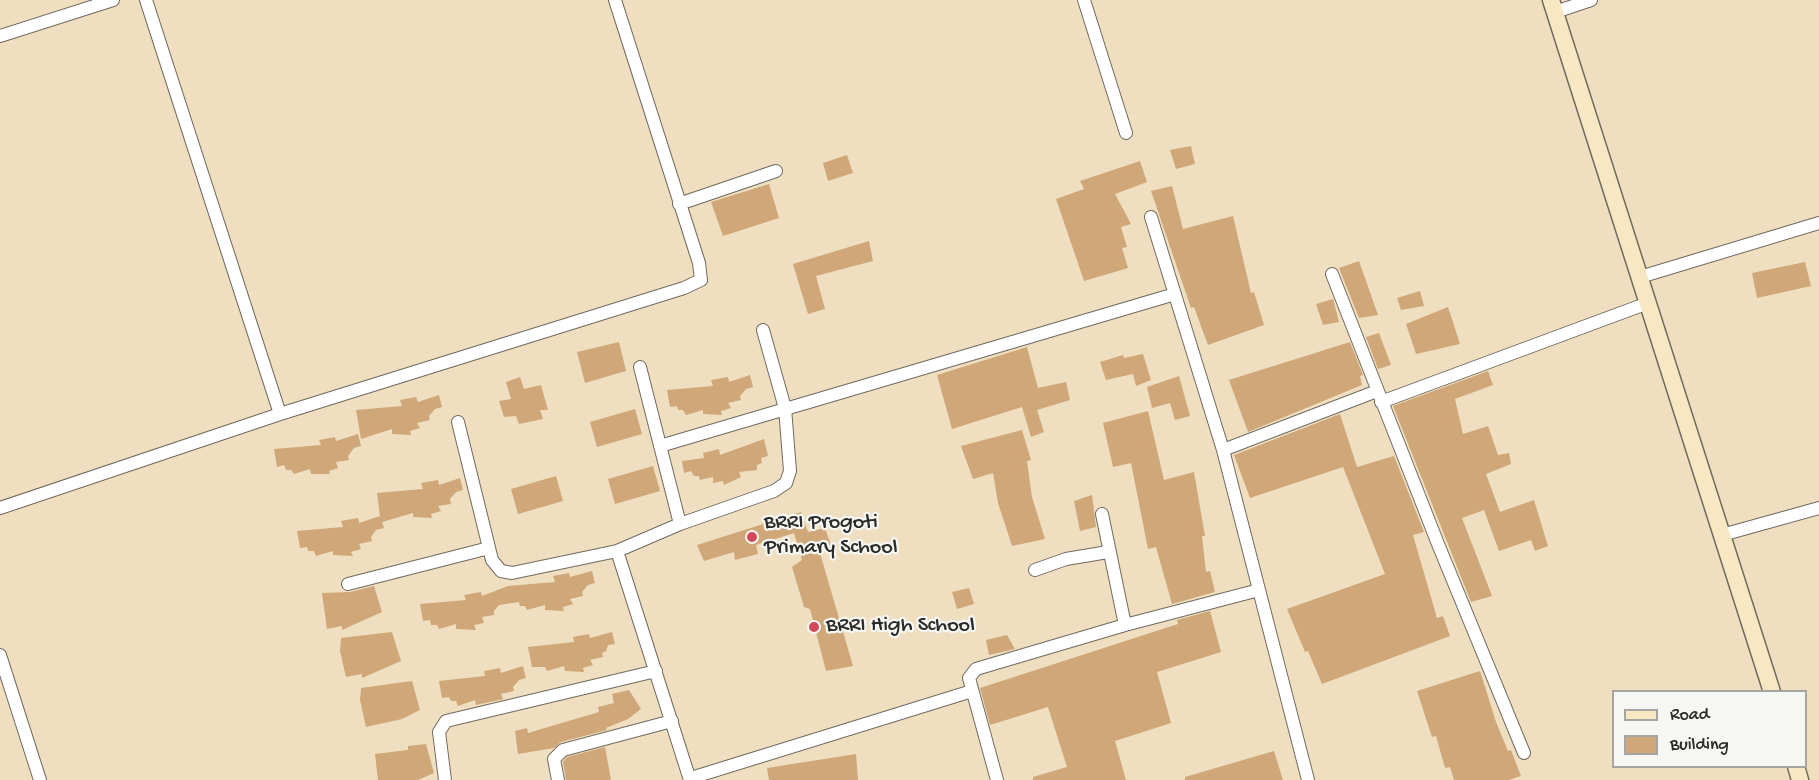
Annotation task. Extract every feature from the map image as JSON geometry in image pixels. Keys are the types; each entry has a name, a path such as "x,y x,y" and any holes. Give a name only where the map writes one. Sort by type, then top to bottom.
{"main road":[{"path":"1553,6 1771,690"}],"street":[{"path":"0,36 113,0"},
{"path":"146,0 280,414"},
{"path":"0,508 280,414 684,288 701,280 699,263 615,0"},
{"path":"1084,0 1126,133"},
{"path":"1553,6 1592,0"},
{"path":"679,204 776,171"},
{"path":"1151,217 1223,450 1308,780"},
{"path":"1640,277 1819,224"},
{"path":"1332,274 1379,397 1524,753"},
{"path":"660,446 1174,294"},
{"path":"1223,450 1648,303"},
{"path":"458,422 492,560 501,571 512,573 617,551 681,524 774,491 786,483 790,471 785,408 763,330"},
{"path":"640,367 681,524"},
{"path":"1722,535 1819,508"},
{"path":"1102,514 1108,552 1125,625"},
{"path":"348,584 489,548"},
{"path":"617,551 690,779 972,691"},
{"path":"1035,570 1066,559 1108,552"},
{"path":"998,780 969,678 976,669 1125,625 1259,590"},
{"path":"0,655 40,780"},
{"path":"446,780 439,732 446,721 656,671"},
{"path":"558,780 554,759 563,750 672,721"}],"building":[{"path":"1191,146 1195,164 1176,169 1170,150"},
{"path":"847,155 853,173 828,181 823,163"},
{"path":"1140,161 1147,182 1115,194 1131,224 1121,227 1127,247 1122,248 1128,268 1084,281 1056,199 1084,189 1080,181"},
{"path":"769,184 779,218 723,236 711,202"},
{"path":"1172,186 1183,229 1233,216 1251,293 1254,292 1264,325 1208,345 1194,307 1191,308 1151,191"},
{"path":"869,241 873,261 816,276 825,309 808,314 793,264"},
{"path":"1359,261 1378,315 1359,318 1339,268"},
{"path":"1805,262 1811,286 1757,298 1752,273"},
{"path":"1420,291 1424,306 1401,310 1397,298"},
{"path":"1333,299 1339,322 1323,325 1316,304"},
{"path":"1448,307 1460,344 1416,354 1406,324"},
{"path":"1379,333 1391,365 1378,369 1366,337"},
{"path":"619,342 626,371 585,383 577,352"},
{"path":"1350,342 1363,375 1360,376 1362,385 1248,432 1229,380"},
{"path":"1027,347 1038,388 1066,382 1070,400 1037,410 1044,432 1031,437 1022,407 952,429 937,375"},
{"path":"1143,354 1151,380 1136,386 1133,374 1106,380 1100,362 1123,355 1124,358"},
{"path":"1488,371 1493,385 1455,399 1463,434 1488,426 1498,455 1509,453 1511,464 1486,474 1500,512 1534,500 1548,546 1535,551 1531,540 1499,551 1484,510 1462,518 1492,596 1471,602 1393,406"},
{"path":"750,375 753,387 746,389 740,396 741,400 728,403 731,408 721,411 722,415 703,414 703,410 686,415 683,410 678,410 677,406 670,407 667,390 713,386 711,380 728,377 729,382"},
{"path":"1179,376 1190,416 1175,420 1170,403 1152,408 1147,387"},
{"path":"520,377 524,389 541,385 548,410 540,410 543,419 519,424 516,416 504,417 499,401 511,399 506,382"},
{"path":"439,395 442,407 435,409 429,416 430,420 417,423 420,428 410,431 411,435 392,434 392,429 361,439 356,410 402,406 400,400 416,397 418,402"},
{"path":"635,409 642,434 597,447 590,422"},
{"path":"1148,411 1164,480 1194,472 1205,536 1202,536 1206,572 1210,571 1215,592 1172,604 1156,547 1148,549 1131,463 1113,467 1103,423"},
{"path":"1340,414 1357,467 1394,456 1424,532 1413,535 1437,618 1443,616 1450,636 1322,684 1308,651 1305,652 1287,609 1385,574 1343,467 1250,498 1234,455"},
{"path":"1022,430 1031,460 1027,461 1032,497 1045,539 1012,546 998,503 993,473 973,479 961,446"},
{"path":"358,434 361,446 354,448 348,456 349,460 336,462 338,468 329,471 330,474 311,474 310,469 294,474 291,470 286,470 284,465 277,467 274,449 321,445 319,440 335,437 336,441"},
{"path":"764,439 768,456 761,458 762,463 757,465 757,470 739,472 741,477 724,485 723,481 713,483 713,477 700,480 699,476 694,476 691,471 684,473 682,461 704,458 703,453 719,449 720,455"},
{"path":"653,466 660,491 615,504 608,479"},
{"path":"556,476 563,501 518,514 511,489"},
{"path":"460,478 463,490 456,492 450,499 451,504 438,506 441,511 431,514 432,518 413,517 413,513 382,522 384,528 376,530 371,537 372,541 359,544 361,549 351,552 353,556 333,555 333,551 316,556 314,551 308,551 307,547 300,548 297,531 343,527 341,521 358,518 359,523 380,516 377,493 423,489 421,483 438,480 439,485"},
{"path":"1092,495 1096,527 1080,531 1074,501"},
{"path":"801,512 808,532 825,528 831,545 819,549 853,666 826,671 810,609 804,607 792,567 802,560 794,533 756,545 758,554 735,560 734,552 704,561 697,545"},
{"path":"592,571 595,583 588,585 582,592 583,596 570,599 573,604 563,607 564,611 545,610 545,605 527,610 525,606 520,606 519,602 499,605 494,615 482,617 484,623 474,625 476,630 456,629 456,624 439,629 437,625 431,625 430,620 423,621 420,604 466,600 464,595 481,592 482,596 508,586 555,582 553,576 569,573 570,577"},
{"path":"374,586 382,612 342,630 342,626 327,629 322,593 350,592"},
{"path":"969,588 974,604 957,609 952,592"},
{"path":"1210,611 1221,652 1157,672 1171,723 1115,741 1126,780 1033,780 1033,777 1067,767 1048,707 990,725 980,688 1178,624 1177,620"},
{"path":"392,632 401,661 362,678 362,674 346,677 340,651 341,638"},
{"path":"612,632 615,644 608,645 606,651 602,653 603,657 590,660 593,665 583,668 584,672 565,671 564,666 547,671 545,667 532,667 528,647 574,642 573,637 589,634 590,638"},
{"path":"1007,635 1015,649 989,655 986,640"},
{"path":"523,666 526,678 519,680 513,687 514,691 501,694 503,699 476,705 475,700 458,706 456,701 451,701 449,697 442,698 439,681 485,676 484,671 500,668 501,673"},
{"path":"1480,671 1496,722 1508,751 1511,750 1521,776 1509,780 1454,780 1450,767 1445,768 1436,736 1432,737 1417,691"},
{"path":"412,681 420,710 402,719 366,727 360,700 361,688"},
{"path":"629,690 641,709 628,719 606,728 607,730 561,742 554,748 518,754 515,731 527,728 528,733 599,712 598,707 614,703 612,694"},
{"path":"426,744 434,773 418,780 378,780 375,754 408,750 408,746"},
{"path":"605,747 611,780 566,780 563,762 567,757"},
{"path":"1274,751 1283,780 1185,780 1185,777"},
{"path":"856,754 858,780 769,780 767,768"}],"place":[{"name":"BRRI Progoti Primary School","path":"752,537"},
{"name":"BRRI High School","path":"814,627"}]}
